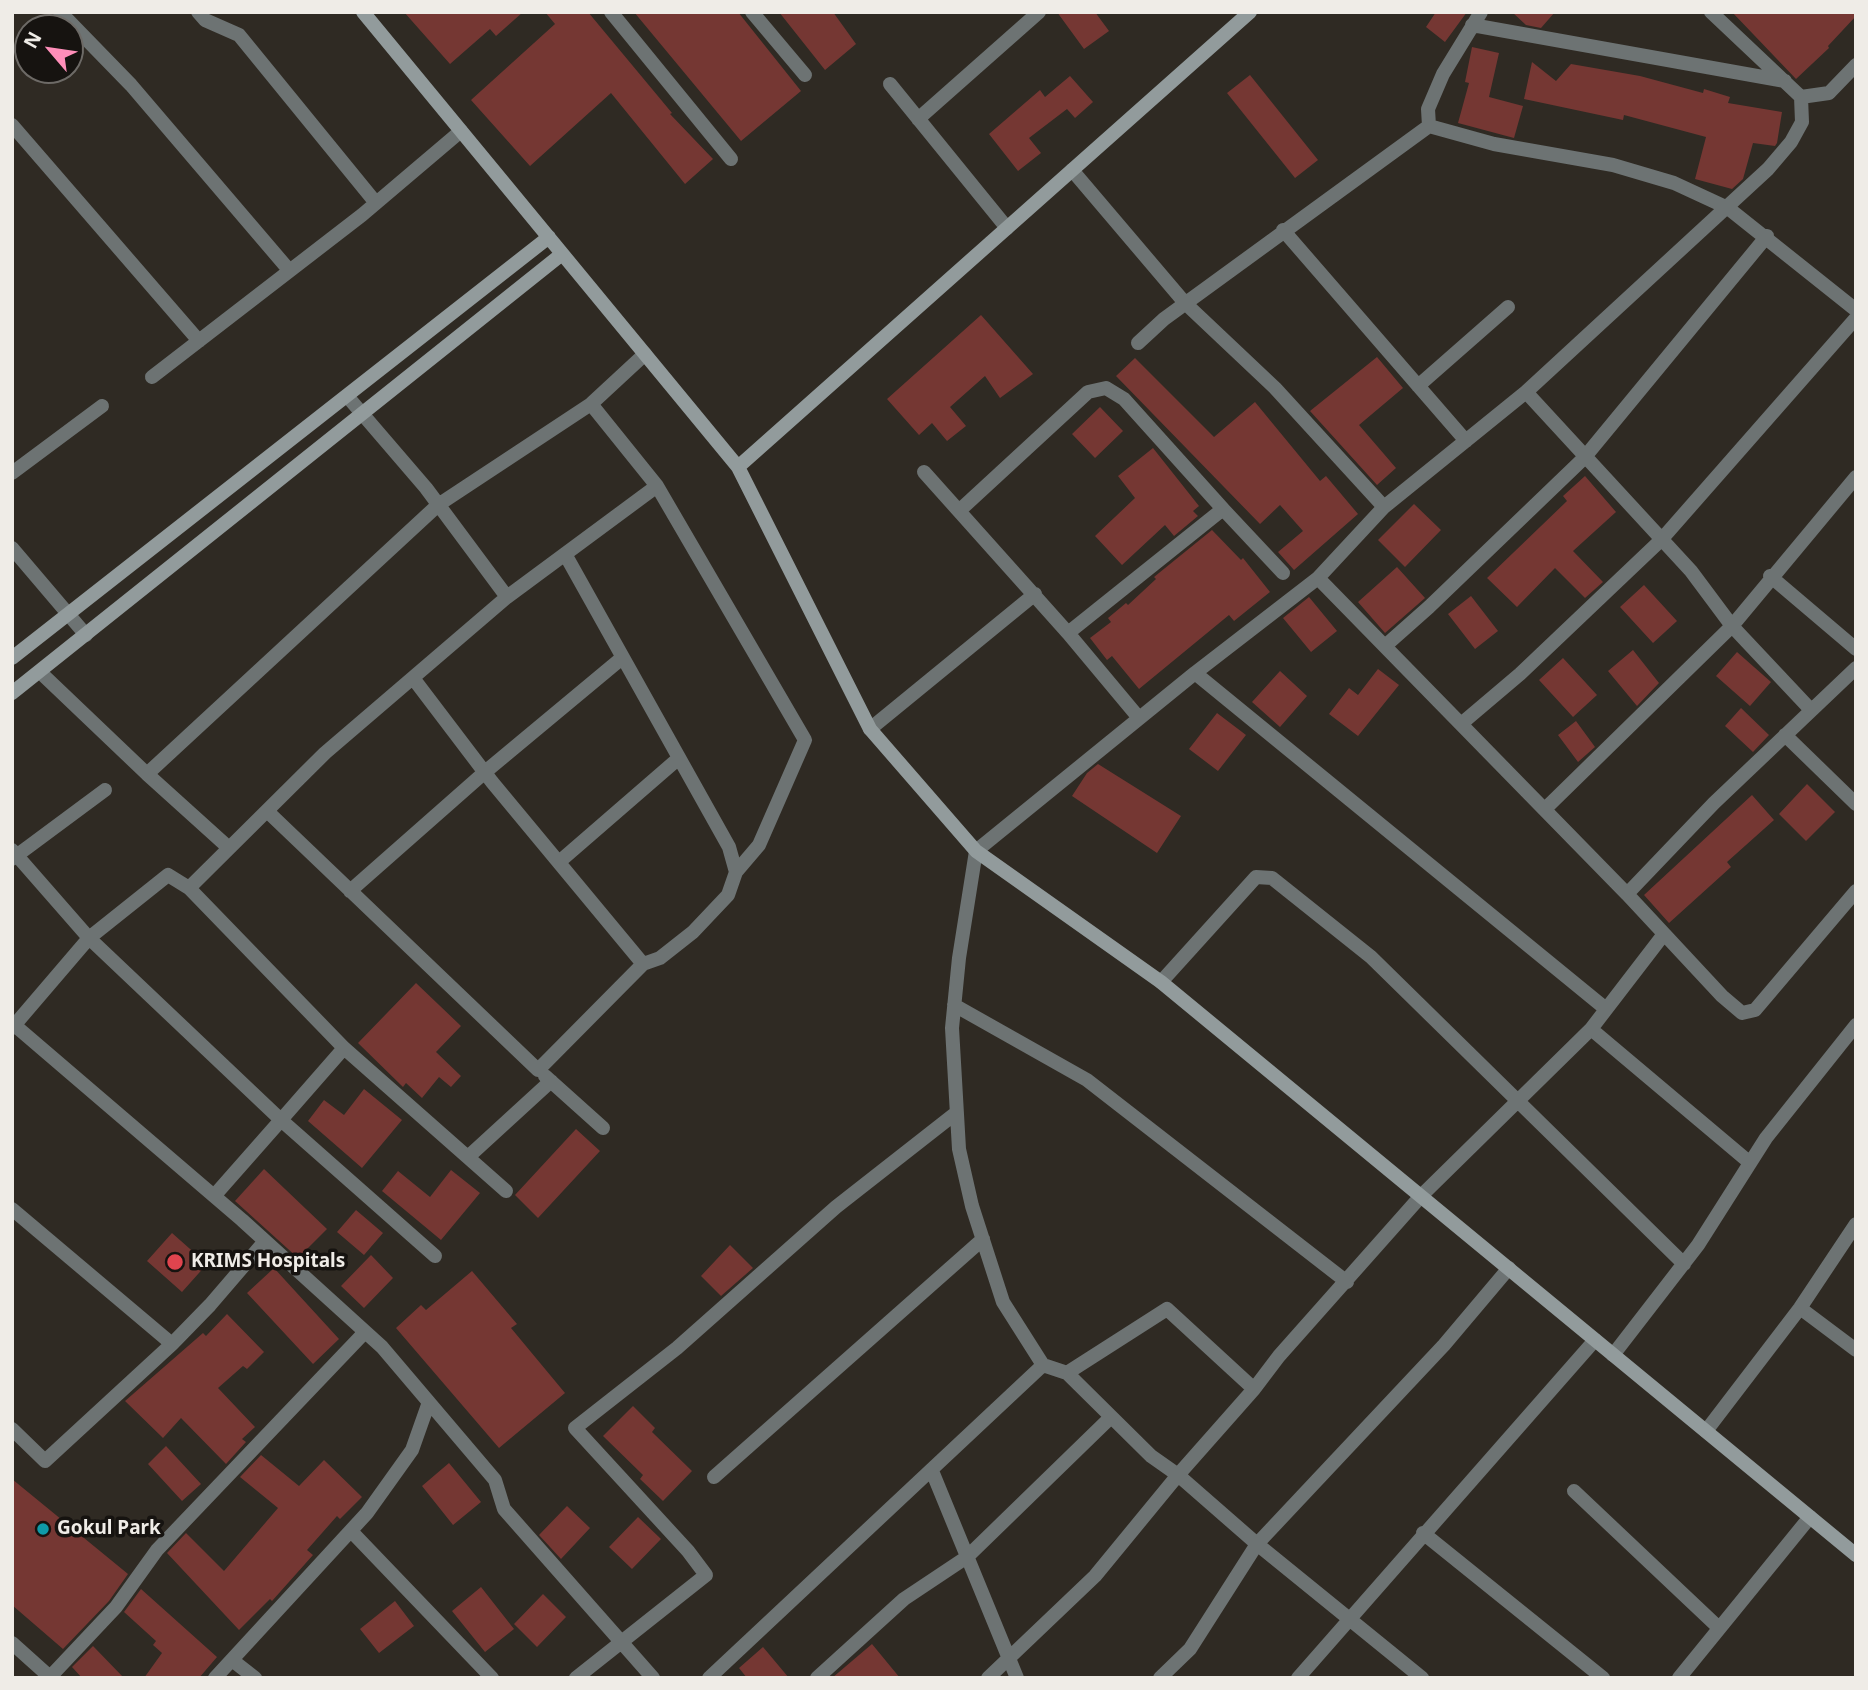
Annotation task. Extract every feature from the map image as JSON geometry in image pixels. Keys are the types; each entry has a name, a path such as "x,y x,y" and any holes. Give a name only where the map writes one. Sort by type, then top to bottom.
{"street":[{"path":"60,12 131,85 289,271"},
{"path":"198,12 205,20 239,36 376,203"},
{"path":"363,12 738,467 870,729 976,851 1161,982 1856,1555"},
{"path":"611,12 731,159"},
{"path":"752,12 805,75"},
{"path":"918,119 1039,12"},
{"path":"738,467 1250,12"},
{"path":"1429,126 1428,109 1443,74 1480,12"},
{"path":"1422,1678 1257,1544 1178,1475 1151,1456 1067,1373 1043,1365 1003,1302 959,1149 956,1113 954,1005 958,958 976,851 1195,673 1318,578 1384,507 1527,393 1728,208 1791,142 1802,122 1801,97 1711,12"},
{"path":"1472,25 1786,82"},
{"path":"1801,97 1829,93 1856,65"},
{"path":"890,84 1007,228"},
{"path":"12,125 199,341"},
{"path":"1429,126 1494,144 1613,165 1674,183 1728,208 1767,236 1856,310"},
{"path":"1138,343 1185,303 1429,126"},
{"path":"152,377 376,203 461,131"},
{"path":"1072,170 1185,303 1275,388 1384,507"},
{"path":"1283,230 1466,441"},
{"path":"1385,646 1584,458 1767,236"},
{"path":"12,658 549,237"},
{"path":"12,694 562,254"},
{"path":"1418,386 1508,307"},
{"path":"1461,724 1520,674 1661,540 1856,318"},
{"path":"147,774 438,505 591,404 645,354"},
{"path":"960,510 1088,392 1106,388 1124,400 1283,573"},
{"path":"1527,393 1690,572 1732,626 1811,710"},
{"path":"347,396 438,505 507,597"},
{"path":"538,1070 643,964 660,958 693,932 728,895 736,872 759,845 805,740 657,486 591,404"},
{"path":"12,473 102,406"},
{"path":"924,472 1035,594 1139,719"},
{"path":"1546,808 1732,626 1770,576 1855,479"},
{"path":"189,888 325,753 507,597 657,486"},
{"path":"1068,633 1223,509"},
{"path":"12,548 86,635"},
{"path":"565,554 729,847 736,872"},
{"path":"1770,576 1856,649"},
{"path":"1318,578 1546,808 1735,1010 1742,1013 1755,1010 1856,891"},
{"path":"870,729 1035,594"},
{"path":"350,891 485,772 622,658"},
{"path":"1627,894 1714,803 1856,668"},
{"path":"40,671 229,848"},
{"path":"1195,673 1605,1009"},
{"path":"413,678 485,772 643,964"},
{"path":"1786,735 1856,804"},
{"path":"559,862 679,758"},
{"path":"105,790 14,855 89,938 281,1120 435,1256"},
{"path":"267,811 538,1070 603,1128"},
{"path":"506,1191 344,1048 189,888 168,875 89,938 13,1025 214,1196 365,1332 495,1480 504,1509 653,1678"},
{"path":"1161,982 1256,877 1272,878 1371,957 1684,1264"},
{"path":"988,1678 1095,1576 1279,1356 1421,1196 1591,1028 1664,934"},
{"path":"954,1005 1087,1080 1347,1282"},
{"path":"1613,1355 1684,1264 1749,1162 1856,1025"},
{"path":"1591,1028 1749,1162"},
{"path":"214,1196 344,1048"},
{"path":"468,1157 551,1081"},
{"path":"576,1678 706,1575 575,1428 677,1348 836,1207 956,1113"},
{"path":"12,1209 172,1345"},
{"path":"1706,1431 1800,1308 1856,1223"},
{"path":"714,1477 983,1239"},
{"path":"12,1429 45,1461 172,1345 265,1241"},
{"path":"1160,1678 1190,1649 1257,1544 1444,1345 1509,1268"},
{"path":"1800,1308 1856,1350"},
{"path":"1067,1373 1167,1309 1254,1389"},
{"path":"12,1643 50,1677 116,1607 158,1549 365,1332"},
{"path":"1298,1678 1423,1533 1532,1415 1595,1340"},
{"path":"709,1678 1043,1365"},
{"path":"215,1678 351,1531 412,1450 429,1402"},
{"path":"817,1678 904,1599 967,1557 1111,1417"},
{"path":"932,1471 1017,1678"},
{"path":"1574,1491 1719,1628"},
{"path":"1679,1678 1810,1517"},
{"path":"351,1531 492,1678"},
{"path":"1423,1533 1603,1678"},
{"path":"232,1660 255,1678"}],"building":[{"path":"404,12 523,12 496,36 490,29 450,64"},
{"path":"545,12 588,12 672,113 670,114 713,159 685,184 611,93 530,166 471,100 555,24"},
{"path":"634,12 738,12 801,91 741,141"},
{"path":"779,12 833,12 856,44 825,70"},
{"path":"1057,12 1095,12 1109,31 1084,49"},
{"path":"1436,12 1467,12 1445,42 1426,27"},
{"path":"1512,12 1555,12 1541,28 1526,25"},
{"path":"1732,12 1856,12 1856,16 1829,48 1796,79"},
{"path":"1472,47 1499,53 1489,97 1523,106 1514,138 1458,123 1469,83 1465,82"},
{"path":"1532,62 1556,81 1571,64 1640,76 1703,93 1704,89 1730,97 1728,103 1782,112 1777,143 1775,146 1753,143 1743,179 1732,189 1695,179 1706,137 1624,115 1623,120 1524,99"},
{"path":"1250,75 1318,160 1295,178 1227,93"},
{"path":"1070,76 1093,102 1075,118 1067,109 1029,138 1041,153 1018,171 989,134 1040,90 1045,97"},
{"path":"981,315 1033,374 1000,398 985,376 950,407 966,426 947,441 932,423 919,435 887,399"},
{"path":"1377,357 1403,388 1359,425 1396,468 1377,485 1310,411"},
{"path":"1135,358 1214,437 1255,402 1320,481 1326,476 1358,514 1294,570 1278,552 1303,531 1280,505 1260,524 1116,376"},
{"path":"1100,407 1123,431 1095,458 1072,434"},
{"path":"1153,448 1199,506 1193,511 1198,516 1174,536 1165,525 1122,565 1095,536 1135,498 1118,476"},
{"path":"1585,476 1616,512 1573,551 1603,582 1585,598 1555,568 1517,607 1487,578 1567,501 1563,496"},
{"path":"1414,504 1441,530 1405,567 1378,540"},
{"path":"1212,530 1241,560 1243,558 1270,592 1234,621 1229,615 1139,689 1112,656 1107,660 1090,638 1111,622 1108,618 1126,603 1128,605 1156,579 1154,577"},
{"path":"1397,567 1425,598 1385,633 1358,602"},
{"path":"1644,585 1677,621 1653,643 1620,607"},
{"path":"1471,596 1498,631 1475,649 1448,614"},
{"path":"1309,597 1337,631 1311,652 1283,618"},
{"path":"1633,650 1659,683 1637,706 1608,671"},
{"path":"1737,652 1771,682 1750,706 1716,676"},
{"path":"1563,658 1597,695 1573,717 1539,680"},
{"path":"1378,669 1399,685 1358,736 1329,714 1349,688 1358,695"},
{"path":"1280,671 1307,696 1280,727 1252,702"},
{"path":"1741,708 1769,735 1753,752 1725,726"},
{"path":"1217,713 1246,735 1218,771 1189,749"},
{"path":"1576,721 1595,747 1578,762 1558,735"},
{"path":"1098,764 1181,816 1157,853 1072,796 1087,773"},
{"path":"1807,784 1835,812 1806,841 1779,814"},
{"path":"1752,795 1774,820 1727,862 1731,867 1669,923 1644,895"},
{"path":"416,983 461,1026 436,1052 461,1076 451,1087 439,1077 422,1098 406,1083 403,1087 358,1043"},
{"path":"364,1089 402,1120 362,1168 308,1121 324,1100 344,1115"},
{"path":"576,1129 600,1151 538,1218 515,1195"},
{"path":"264,1169 327,1229 298,1258 235,1201"},
{"path":"451,1170 480,1193 441,1240 382,1191 398,1171 430,1197"},
{"path":"356,1210 383,1233 364,1255 337,1232"},
{"path":"172,1233 207,1264 182,1292 147,1261"},
{"path":"730,1245 753,1268 721,1296 701,1276"},
{"path":"371,1255 393,1278 364,1308 341,1286"},
{"path":"274,1268 339,1339 313,1364 247,1293"},
{"path":"472,1271 517,1324 511,1328 565,1393 499,1448 396,1328 421,1305 426,1310"},
{"path":"227,1314 264,1352 247,1369 243,1366 218,1388 255,1427 242,1439 246,1442 226,1464 181,1418 163,1438 125,1401 203,1333 206,1336"},
{"path":"633,1406 655,1428 652,1432 692,1471 663,1501 640,1479 643,1475 603,1436"},
{"path":"166,1446 201,1484 182,1501 148,1464"},
{"path":"261,1455 299,1486 324,1460 362,1497 340,1519 337,1516 307,1550 313,1555 272,1601 270,1599 239,1630 167,1553 186,1533 224,1571 278,1508 240,1477"},
{"path":"449,1463 481,1502 453,1525 422,1486"},
{"name":"Gokul Park","path":"12,1479 128,1574 109,1601 63,1649 12,1605"},
{"path":"567,1506 590,1528 561,1559 539,1535"},
{"path":"638,1517 661,1539 632,1569 609,1547"},
{"path":"481,1587 514,1629 485,1652 452,1611"},
{"path":"141,1589 217,1657 199,1678 144,1678 162,1653 153,1645 156,1641 124,1612"},
{"path":"543,1594 566,1617 537,1647 514,1624"},
{"path":"395,1601 414,1626 379,1653 360,1629"},
{"path":"872,1644 900,1678 832,1678"},
{"path":"93,1646 124,1678 82,1678 72,1667"},
{"path":"763,1647 789,1678 747,1678 739,1668"}],"place":[{"name":"KRIMS Hospitals","path":"175,1262"},
{"name":"Gokul Park","path":"43,1529"}]}
